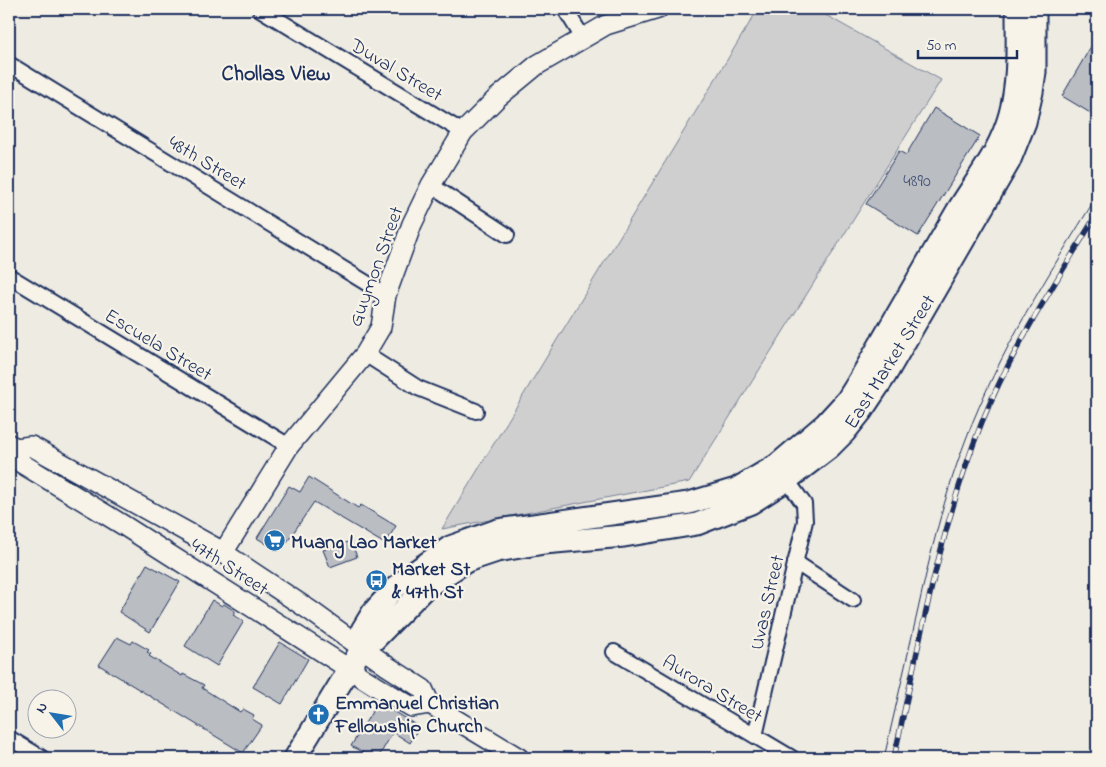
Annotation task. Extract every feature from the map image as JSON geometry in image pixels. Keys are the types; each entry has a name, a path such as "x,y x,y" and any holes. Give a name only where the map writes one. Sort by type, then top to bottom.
{"main road":[{"name":"Guymon Street","path":"223,553 289,446 365,354 381,327 386,295 412,224 462,132 497,98 537,65 606,26 658,9"},
{"name":"East Market Street","path":"362,648 362,630 373,612 395,588 450,547 498,530 688,503 736,489 777,464 825,424 847,400 1003,136 1010,113 1016,81 1017,9"},
{"name":"East Market Street","path":"295,758 362,648 374,639 425,588 467,562 497,551 544,543 624,536 697,524 751,503 787,480 829,448 846,432 890,367 1008,162 1025,122 1032,92 1035,72 1035,9"},
{"path":"787,480 787,472 834,428 847,400"},
{"name":"47th Street","path":"430,704 412,707 21,463 12,446 31,446 223,553 311,611 423,689 430,704 519,758"}],"street":[{"name":"Duval Street","path":"260,9 462,132"},
{"path":"565,9 583,38"},
{"name":"48th Street","path":"9,64 386,295"},
{"path":"432,185 507,235"},
{"name":"Escuela Street","path":"9,276 289,446"},
{"path":"365,354 418,388 476,411"},
{"name":"Uvas Street","path":"755,736 805,521 804,504 787,480"},
{"path":"795,562 853,600"},
{"name":"Aurora Street","path":"614,652 792,758"},
{"path":"9,738 42,758"}],"shaded area":[{"path":"758,9 815,9 941,80 689,482 442,529"}],"building":[{"path":"1097,36 1097,117 1062,96"},
{"path":"934,108 980,136 918,236 866,204 899,151 906,155"},
{"path":"309,477 358,508 361,505 396,526 385,544 314,502 283,548 280,546 278,551 257,538 289,486 300,492"},
{"path":"351,541 357,557 330,567 323,550"},
{"path":"147,564 180,582 150,632 119,612"},
{"path":"212,600 222,606 224,604 235,611 233,615 244,621 217,666 185,646"},
{"path":"117,637 131,644 133,641 149,650 147,652 151,654 149,656 182,676 183,674 204,685 202,688 240,712 243,709 254,715 252,719 262,725 243,753 99,665"},
{"path":"280,642 308,659 282,704 253,687"},
{"path":"378,702 419,727 410,743 393,732 378,758 372,758 351,746"}],"tram line":[{"path":"884,758 932,548 944,504 966,439 1009,345 1097,196"}],"railway":[{"path":"894,758 931,588 954,504 982,422 1021,342 1097,214"}],"place":[{"name":"Muang Lao Market","path":"275,541"},
{"name":"Market St & 47th St","path":"376,580"},
{"name":"Emmanuel Christian Fellowship Church","path":"319,714"}],"district":[{"name":"Chollas View","path":"276,72"}]}
